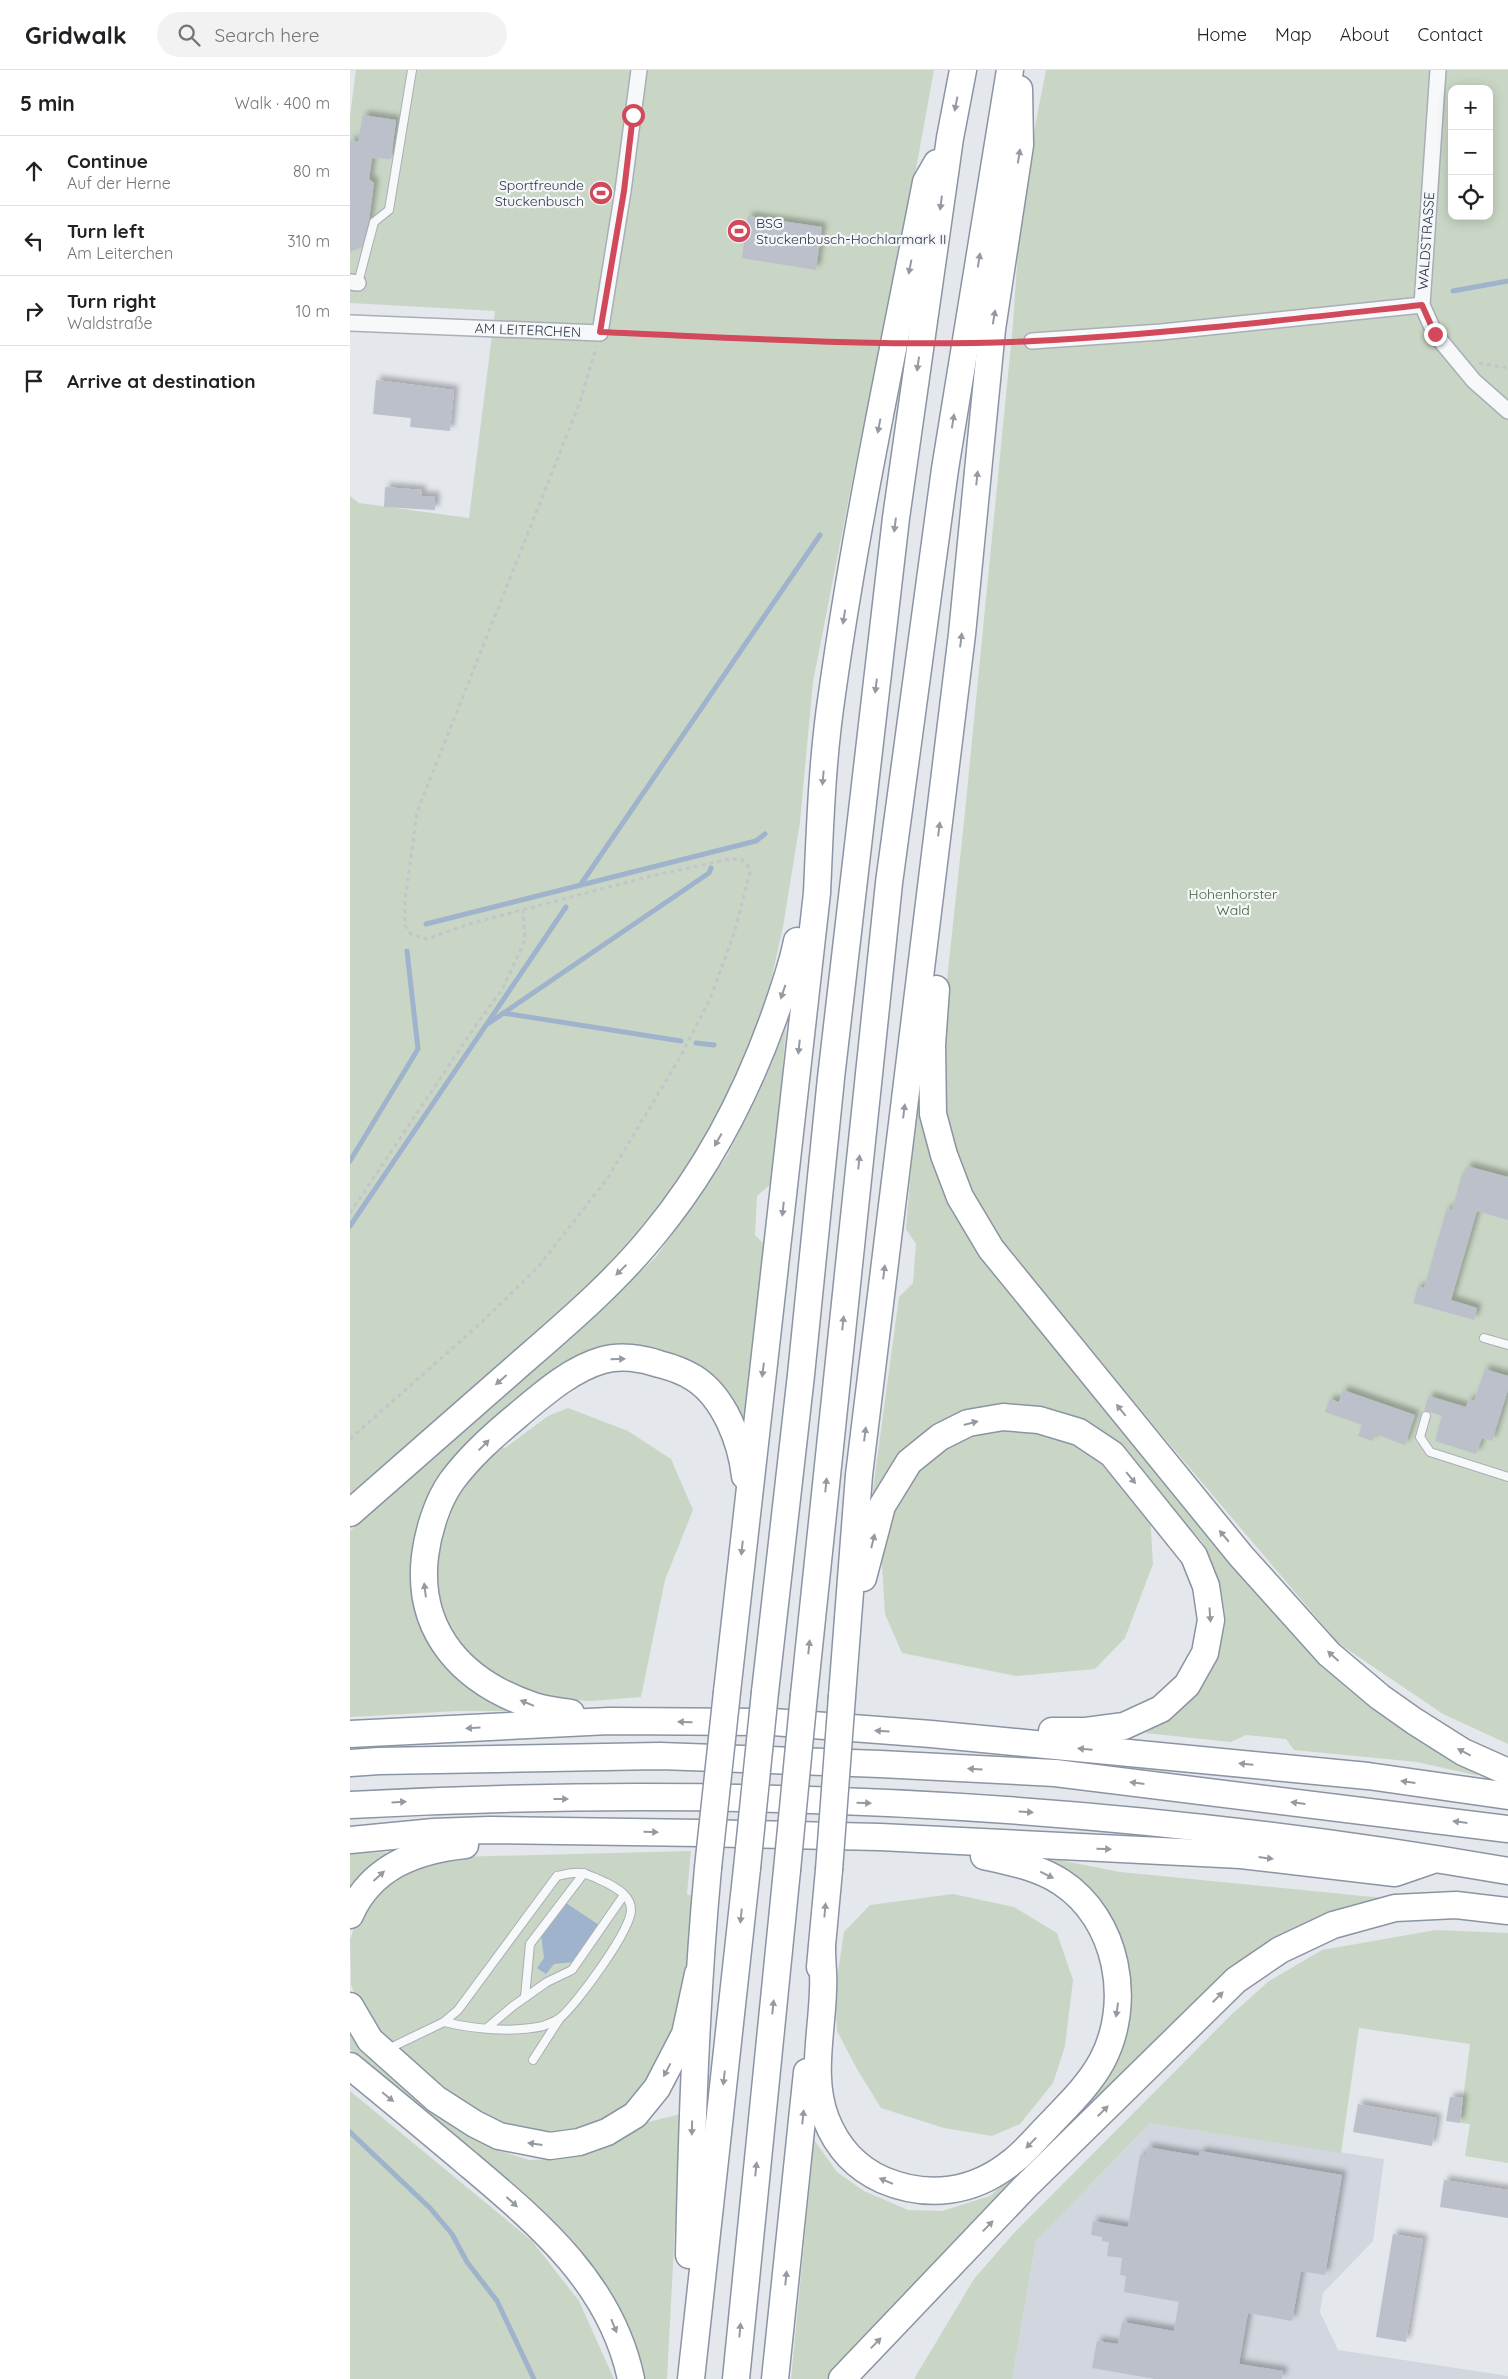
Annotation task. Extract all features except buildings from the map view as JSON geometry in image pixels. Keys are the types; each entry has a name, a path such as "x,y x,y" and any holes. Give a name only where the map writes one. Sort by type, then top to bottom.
{"highway":[{"path":"691,2379 765,1692 802,1375 831,1078 896,518 950,138 963,70"},
{"path":"736,2379 804,1695 889,883 945,469 1010,70"},
{"path":"775,2379 822,1949 860,1475 962,634 992,329 1020,145 1018,70"},
{"path":"699,2308 689,2263 693,2074 698,1974 748,1500 783,1207 817,893 821,807 831,696 851,569 926,182 950,138"},
{"path":"350,1513 549,1339 627,1264 679,1202 710,1155 737,1105 759,1057 777,1008 792,964 802,914 811,846 821,807"},
{"path":"933,878 941,922 932,1045 933,1114 947,1163 960,1198 973,1223 1036,1307 1228,1541 1330,1654 1380,1697 1414,1721 1463,1752 1508,1772"},
{"path":"609,1721 535,1706 494,1690 467,1672 436,1633 426,1606 423,1576 427,1541 437,1511 450,1483 492,1436 556,1385 579,1370 604,1359 642,1358 678,1369 695,1379 712,1394 730,1424 743,1459 748,1500"},
{"path":"847,1639 882,1506 909,1462 940,1437 968,1423 1003,1417 1039,1420 1079,1432 1112,1454 1194,1556 1206,1586 1211,1620 1205,1653 1187,1685 1161,1709 1124,1726 1086,1731 1038,1731 984,1726 931,1734"},
{"path":"350,1734 609,1721 773,1722 931,1734 1368,1776 1508,1796"},
{"path":"350,1763 660,1756 880,1764 1045,1773 1508,1829"},
{"path":"350,1805 418,1801 686,1798 885,1803 1043,1813 1220,1830 1438,1859 1508,1871"},
{"path":"350,1840 434,1832 602,1832 880,1837 1241,1855 1395,1873 1438,1859"},
{"path":"350,1915 362,1894 379,1874 391,1866 418,1854 439,1848 602,1832"},
{"path":"822,1949 823,1989 818,2087 826,2119 839,2145 854,2163 870,2174 903,2188 942,2192 980,2182 1013,2162 1082,2090 1102,2061 1114,2032 1119,1999 1115,1963 1094,1915 1079,1897 1061,1882 1027,1865 880,1837"},
{"path":"842,2379 1024,2188 1236,1980 1280,1950 1332,1925 1395,1908 1456,1905 1508,1911"},
{"path":"350,2006 370,2040 436,2098 475,2124 499,2136 550,2146 579,2142 606,2132 635,2115 658,2088 685,2034 698,1974"},
{"path":"350,2066 484,2178 557,2243 591,2285 613,2322 631,2379"}],"street":[{"path":"600,332 624,191 639,70"},
{"name":"WALDSTRASSE","path":"1438,70 1422,305 1435,334 1474,381 1508,411"},
{"path":"1032,341 1161,332 1422,305"},
{"name":"AM LEITERCHEN","path":"350,323 600,332"}],"lane":[{"path":"354,282 374,222 389,210 412,70"},
{"path":"1484,1338 1508,1345"},
{"path":"1426,1416 1420,1437 1430,1452 1508,1476"},
{"path":"382,2052 444,2022 458,2010 557,1876 578,1871 618,1889 630,1901 631,1910 628,1923 583,1992 560,2018 533,2060"},
{"path":"525,1998 530,1944 584,1873"},
{"path":"488,2028 547,1982 572,1970 624,1895"},
{"path":"444,2022 463,2026 514,2029 544,2026 560,2018"}],"path":[{"name":"AM LEITERCHEN","path":"600,332 850,342 1032,341"},
{"path":"350,1439 482,1322 538,1267 607,1179 679,1060 710,999 734,934 750,872 747,864 741,859 730,859 647,877 469,924 427,939 411,934 405,926 405,901 418,812 580,402 600,332"},
{"path":"350,1213 476,1025 502,990 525,940 523,911"}],"shaded area":[{"path":"1150,2123 1384,2159 1373,2241 1323,2293 1320,2312 1338,2350 1508,2376 1508,2379 1012,2379 1036,2241"}],"green space":[{"path":"356,70 934,70 889,317 860,441 813,682 800,822 783,927 767,998 742,1071 710,1140 617,1258 567,1309 350,1503 350,496 359,503 469,518 495,311 350,303 350,116"},
{"name":"Hohenhorster Wald","path":"1046,70 1508,70 1508,1744 1443,1714 1338,1643 1155,1427 1004,1244 979,1207 957,1159 943,1101 941,1036 1013,324 1022,193"},
{"path":"786,1028 773,1182 757,1196 755,1235 767,1247 749,1431 736,1411 628,1350 463,1451 415,1578 492,1696 506,1711 457,1711 350,1717 350,1531 578,1331 656,1257 727,1156 756,1099"},
{"path":"920,1058 946,1190 1378,1708 1479,1776 1417,1762 1294,1750 1286,1739 1246,1735 1231,1742 1145,1733 1182,1707 1215,1650 1225,1613 1203,1543 1120,1448 958,1417 869,1519 899,1297 913,1283 916,1244 906,1229"},
{"path":"568,1408 628,1431 671,1459 693,1510 665,1580 641,1697 590,1701 551,1698 513,1688 481,1669 444,1625 432,1565 452,1499 498,1445 505,1448 548,1416"},
{"path":"1018,1426 1067,1439 1098,1457 1150,1516 1153,1564 1125,1638 1095,1669 1016,1676 902,1653 885,1614 881,1550 893,1512 907,1482 932,1455 964,1435"},
{"path":"691,1851 687,1894 694,1897 682,1997 665,2061 627,2106 608,2119 574,2131 538,2136 504,2127 427,2082 363,2015 351,1985 350,1940 357,1918 367,1900 399,1874 455,1857"},
{"path":"385,1852 387,1856 350,1895 350,1854"},
{"path":"1054,1859 1120,1872 1383,1898 1183,2020 1142,2053 1004,2192 827,2379 791,2379 814,2140 837,2172 864,2191 908,2210 942,2211 990,2196 1051,2139 1130,1989 1051,1864"},
{"path":"953,1894 1014,1907 1057,1933 1073,1980 1065,2046 1053,2083 1020,2124 992,2136 944,2128 881,2108 837,2031 835,1992 844,1932 870,1905"},
{"path":"1436,1930 1508,1933 1508,2163 1465,2156 1470,2124 1460,2123 1470,2044 1359,2028 1341,2153 1150,2123 1036,2241 1012,2379 914,2379 974,2279 1013,2234 1231,2015 1269,1981 1322,1950"},
{"path":"350,2026 470,2135 500,2151 529,2160 561,2159 598,2149 636,2125 681,2114 667,2379 644,2379 632,2335 589,2261 542,2215 402,2091 350,2049"},
{"path":"350,2091 532,2241 579,2301 614,2379 350,2379"}],"water":[{"path":"566,1903 599,1925 574,1962 554,1964 546,1974 537,1968 544,1958 541,1935"}],"waterway":[{"path":"1453,291 1508,281"},
{"path":"581,884 820,535"},
{"path":"426,924 756,841 765,834"},
{"path":"489,1023 709,873 711,868"},
{"path":"350,1226 566,907"},
{"path":"350,1161 418,1049 407,951"},
{"path":"503,1013 681,1041"},
{"path":"696,1043 714,1045"},
{"path":"350,2132 430,2208 452,2234 467,2262 497,2301 534,2379"}],"place":[{"name":"Sportfreunde Stuckenbusch","path":"601,193"},
{"name":"BSG Stuckenbusch-Hochlarmark II","path":"739,231"}],"route":[{"path":"633,115 624,191 600,332 850,342 1032,341 1161,332 1422,305 1435,334"}]}
